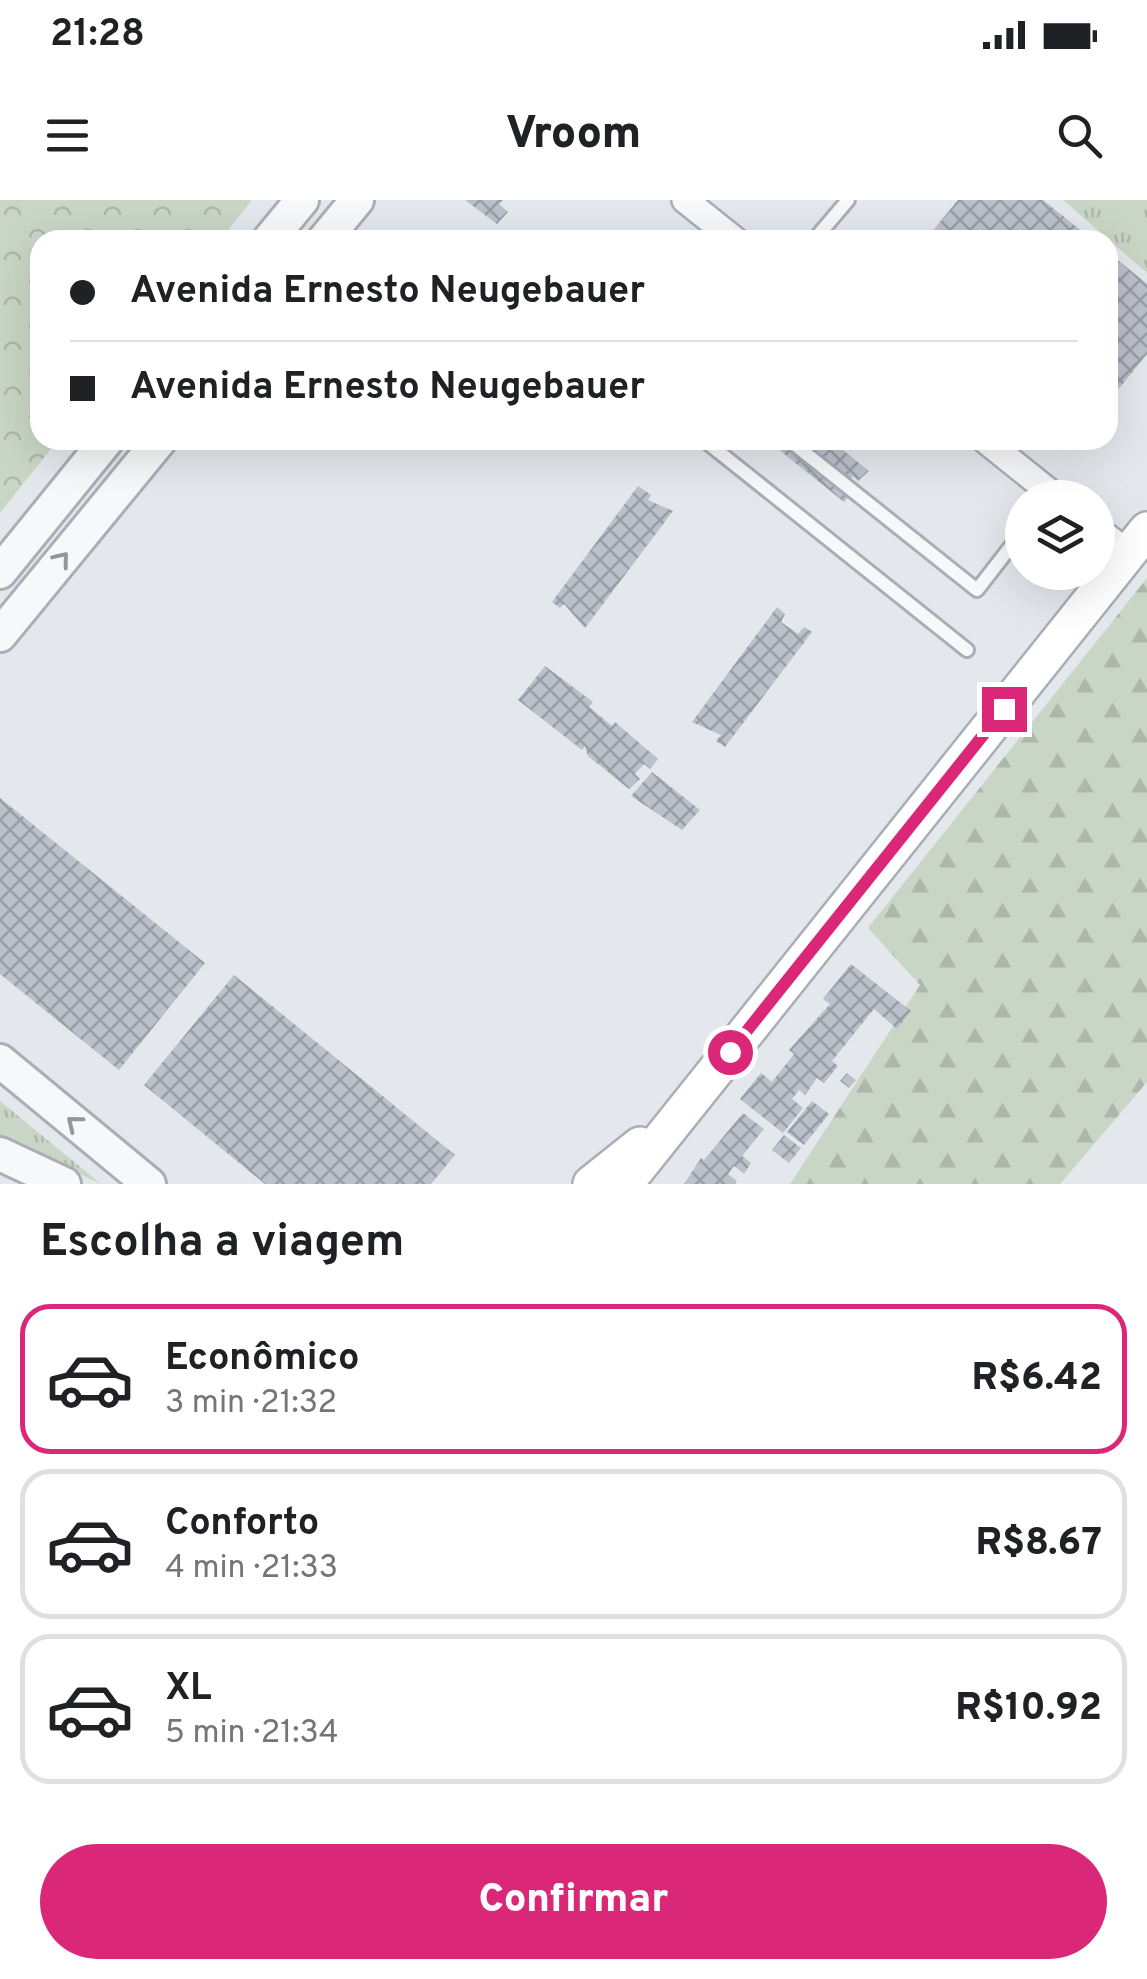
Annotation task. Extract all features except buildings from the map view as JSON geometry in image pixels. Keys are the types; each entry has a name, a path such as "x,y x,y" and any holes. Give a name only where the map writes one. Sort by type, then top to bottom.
{"main road":[{"path":"626,1184 1137,542"},
{"path":"590,1184 680,1114"}],"street":[{"path":"277,230 302,200"},
{"path":"332,230 357,200"},
{"path":"685,200 722,230"},
{"path":"0,572 99,450"},
{"path":"0,635 152,450"},
{"path":"998,450 1036,480"},
{"path":"0,1061 149,1184"},
{"path":"0,1154 64,1184"}],"lane":[{"path":"822,230 848,200"},
{"path":"718,450 967,650"},
{"path":"801,450 976,590 1005,553"}],"green space":[{"path":"0,200 252,200 228,230 30,230 30,450 50,450 0,513"},
{"path":"1063,200 1147,200 1147,273 1118,248 1118,230 1098,230"},
{"path":"1147,578 1147,1082 1060,1184 790,1184 920,985 868,928"},
{"path":"0,1101 101,1184 0,1136"}],"route":[{"path":"730,1052 1004,709"}]}
